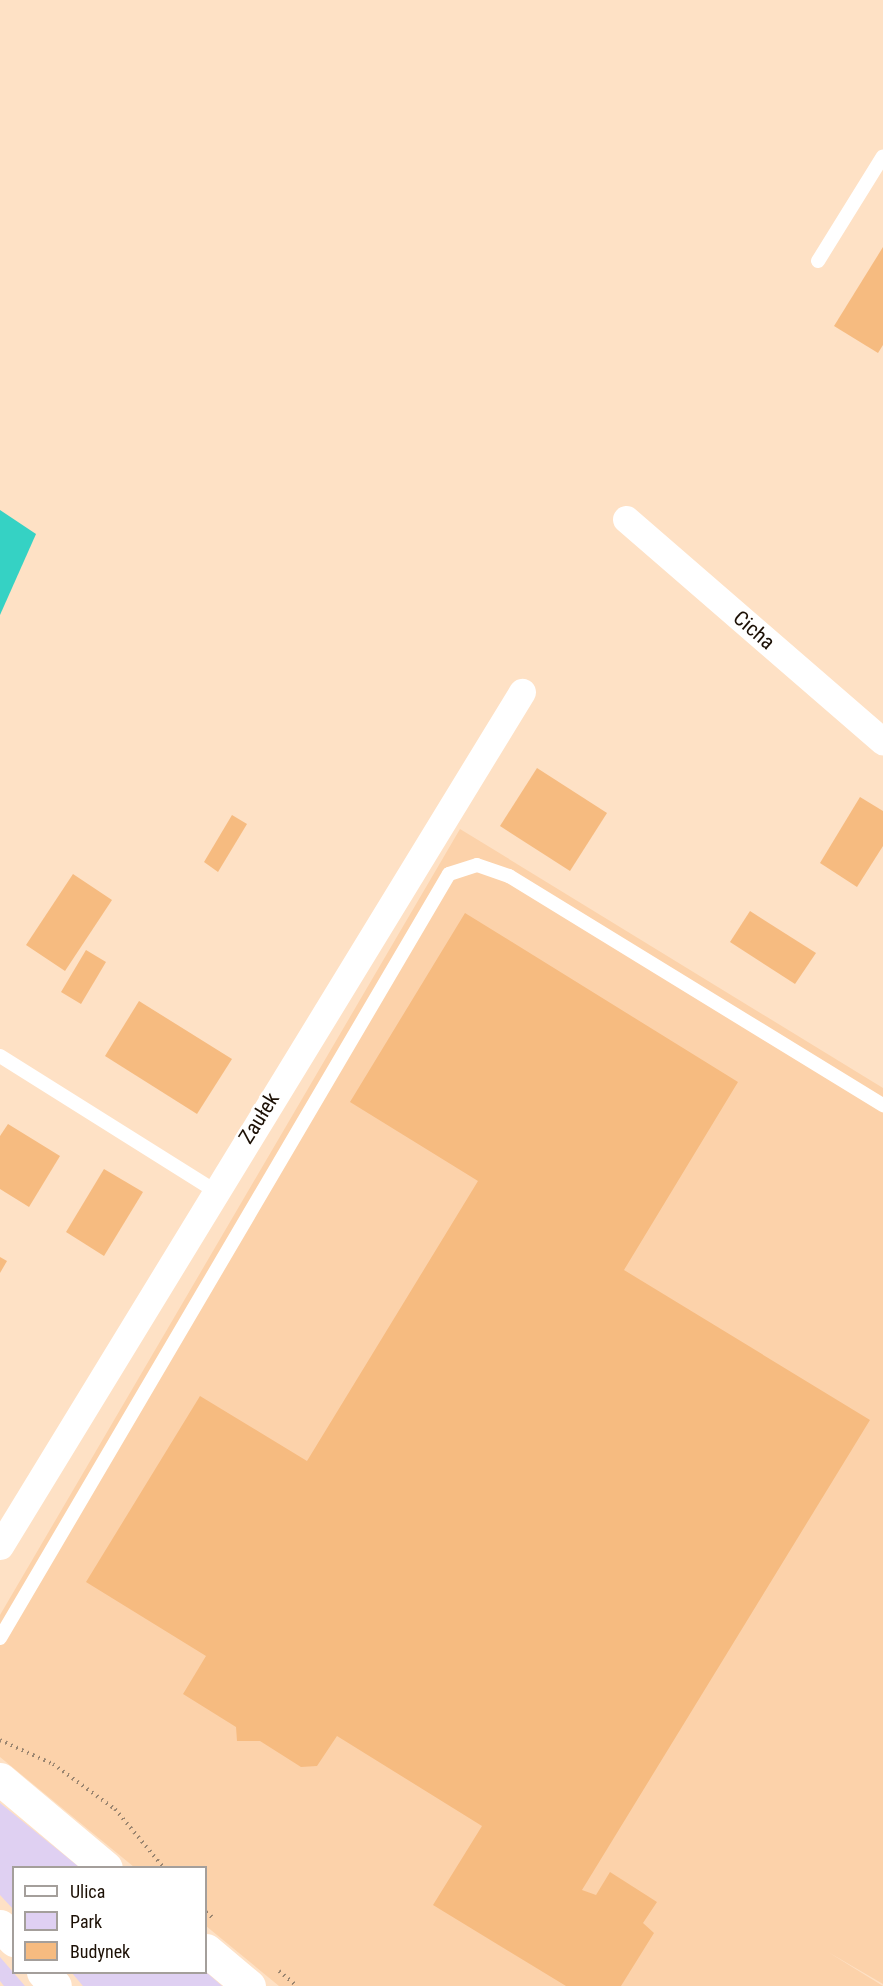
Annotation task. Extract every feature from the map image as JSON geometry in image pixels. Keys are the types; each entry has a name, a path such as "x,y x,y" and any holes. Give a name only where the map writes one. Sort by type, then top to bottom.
{"street":[{"name":"Cicha","path":"626,519 883,741"},
{"name":"Zaułek","path":"0,1546 522,692"},
{"path":"0,1779 104,1866"},
{"path":"0,1926 12,1938"},
{"path":"207,1951 249,1986"},
{"path":"45,1974 55,1986"}],"lane":[{"path":"818,261 883,156"},
{"path":"0,1638 448,874 477,865 508,876 883,1105"},
{"path":"0,1056 215,1191"}],"path":[{"path":"0,1740 53,1764 115,1809 162,1866"}],"shaded area":[{"path":"460,829 883,1088 883,1984 828,1952 883,1986 279,1986 207,1927 207,1866 133,1866 0,1757 0,1615"}],"green space":[{"path":"0,1803 78,1866 12,1866 12,1908 0,1895"},
{"path":"0,1957 12,1974 15,1974 25,1986 4,1986 0,1981"},
{"path":"207,1973 222,1986 83,1986 73,1974"}],"water":[{"path":"0,510 36,534 0,615"}],"building":[{"path":"883,247 883,345 878,353 834,326"},
{"path":"537,768 607,813 570,871 500,826"},
{"path":"860,797 883,811 883,846 857,887 820,863"},
{"path":"232,815 247,824 218,872 204,862"},
{"path":"73,874 112,900 65,971 26,945"},
{"path":"750,911 816,953 795,984 730,942"},
{"path":"465,913 738,1082 624,1270 870,1420 582,1890 596,1895 610,1872 657,1902 643,1923 654,1933 621,1986 566,1986 433,1905 482,1826 337,1736 317,1766 301,1767 260,1741 237,1741 236,1727 183,1694 206,1656 86,1582 200,1396 307,1461 478,1181 350,1102"},
{"path":"86,950 106,962 81,1004 61,992"},
{"path":"139,1001 232,1059 197,1114 105,1056"},
{"path":"8,1124 60,1156 29,1207 0,1189 0,1136"},
{"path":"104,1169 143,1192 104,1256 66,1232"},
{"path":"0,1257 7,1261 0,1273"}]}
